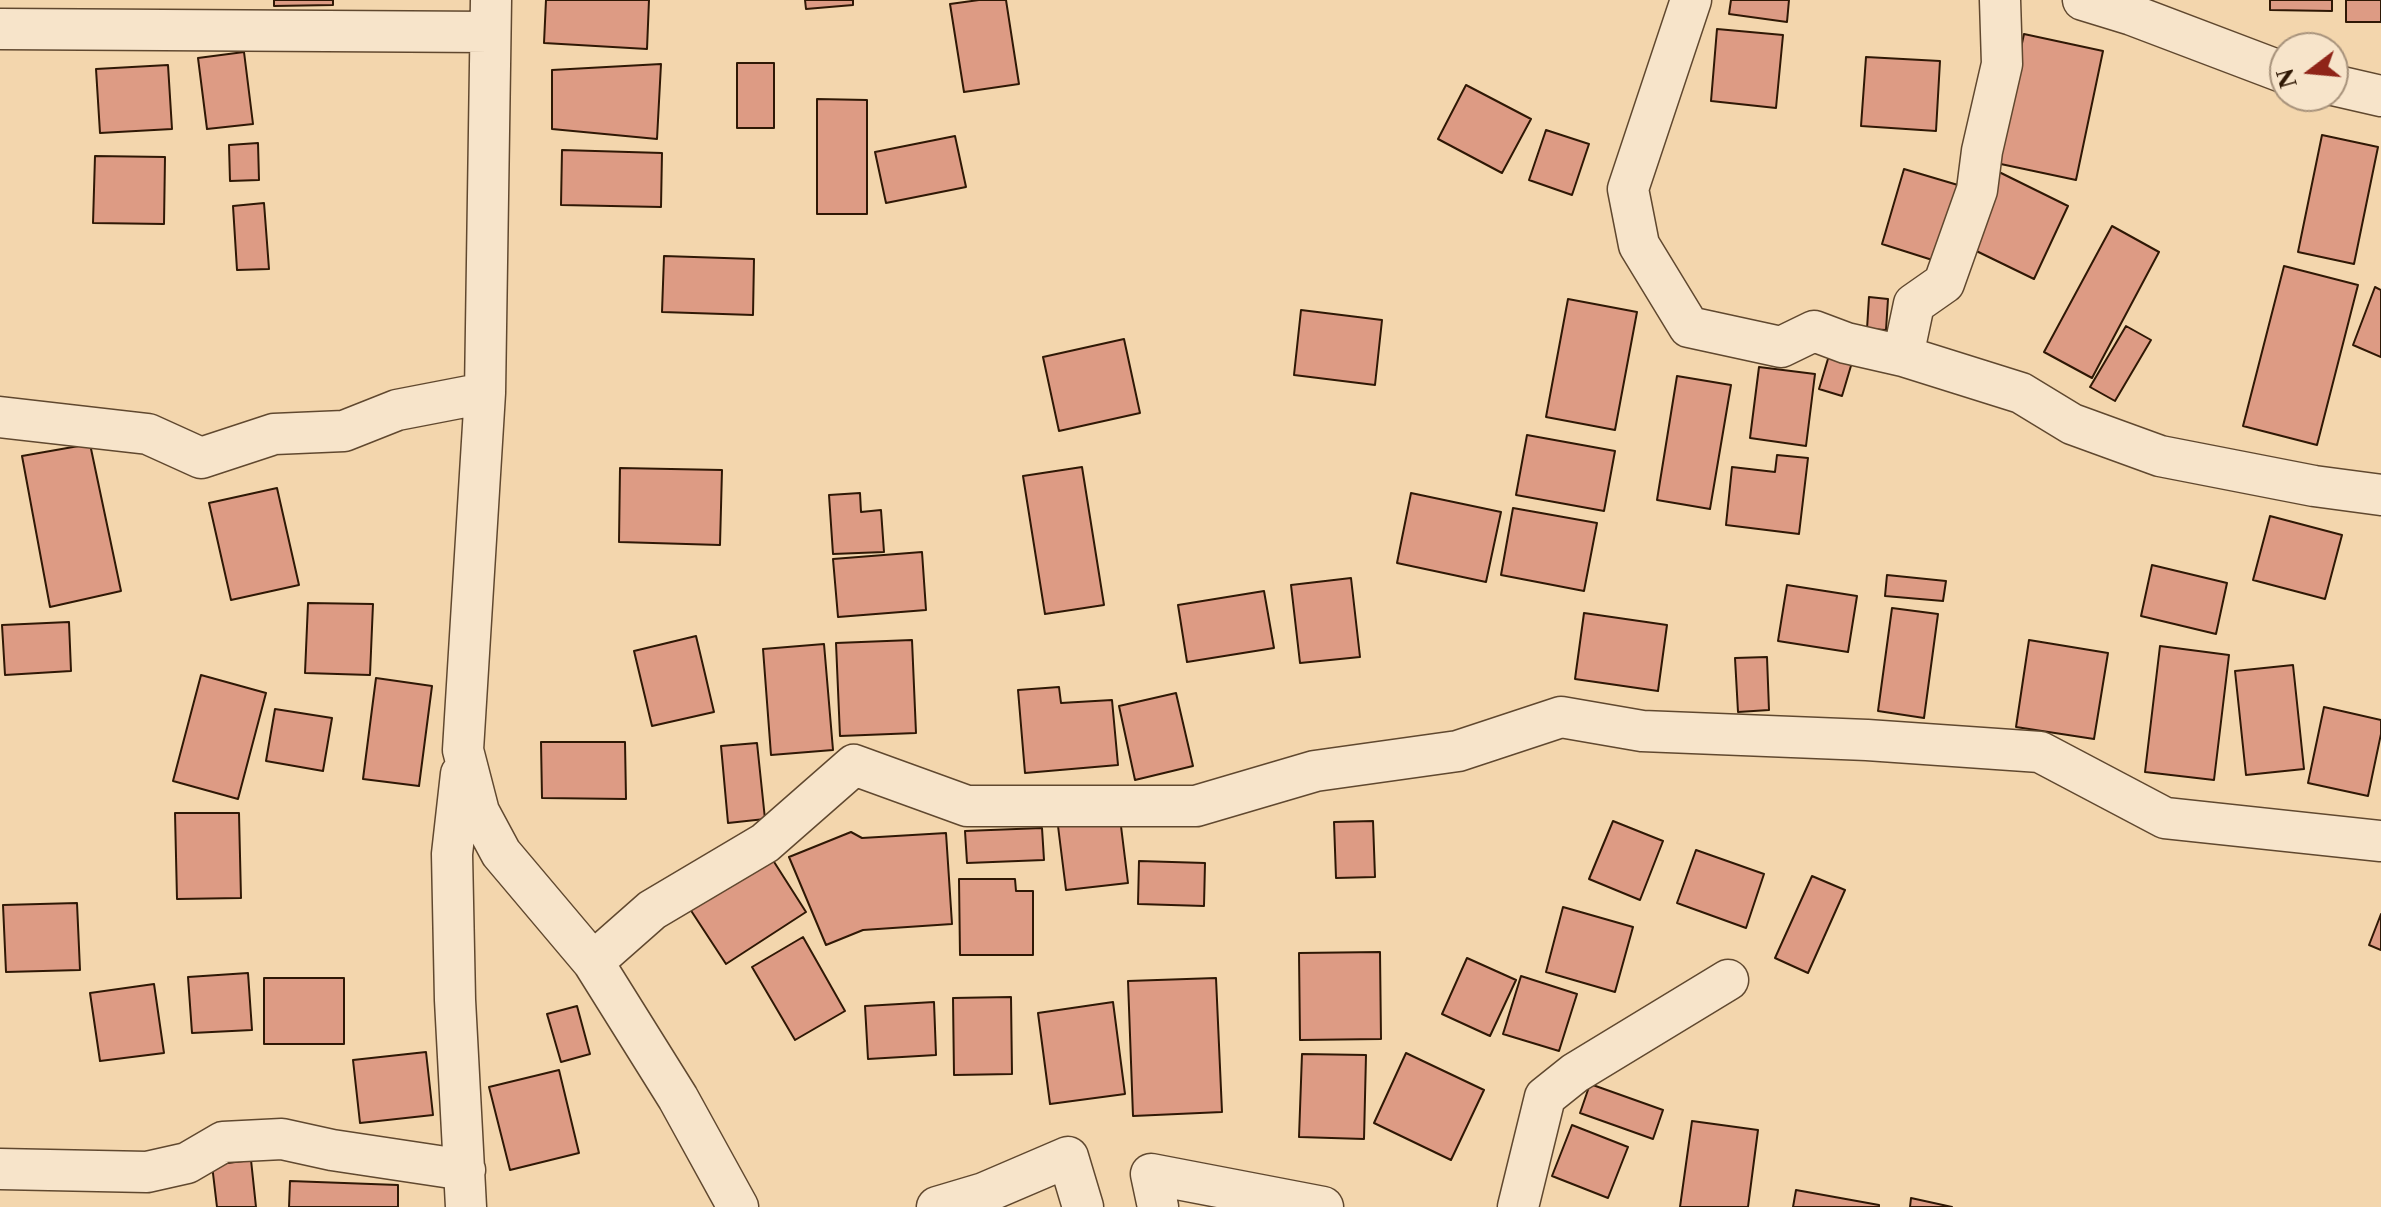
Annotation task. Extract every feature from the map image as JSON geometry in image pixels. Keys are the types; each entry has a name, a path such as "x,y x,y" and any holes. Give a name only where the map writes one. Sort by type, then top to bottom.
{"street":[{"path":"1691,0 1628,189 1639,245 1689,327 1781,347 1814,331 2021,393 2072,424 2160,456 2314,486 2381,495"},
{"path":"1903,356 1914,304 1944,283 1977,190 1982,151 2002,64 2000,0"},
{"path":"2083,0 2132,15 2269,67"},
{"path":"0,29 491,16 485,393 469,682 452,854 455,1000 465,1189 332,1150 282,1139 223,1142 187,1163 147,1172 0,1169"},
{"path":"2349,89 2381,96"},
{"path":"0,417 148,434 201,458 274,434 344,431 397,410 485,393"},
{"path":"593,962 652,910 765,843 854,765 967,806 1196,806 1315,771 1458,751 1561,717 1642,731 1867,740 2040,752 2165,818 2381,841"},
{"path":"463,750 479,812 501,853 593,962 678,1098 738,1207"},
{"path":"1518,1207 1545,1097 1575,1073 1728,980"},
{"path":"937,1207 984,1193 1068,1157 1083,1207"},
{"path":"1158,1207 1151,1174 1323,1207"}],"building":[{"path":"274,0 333,0 333,5 274,6"},
{"path":"546,0 649,0 647,49 544,43"},
{"path":"805,0 853,0 853,5 806,9"},
{"path":"1006,0 1019,84 964,92 950,4"},
{"path":"1731,0 1789,0 1787,22 1729,14"},
{"path":"2270,0 2332,0 2332,11 2270,10"},
{"path":"2346,0 2381,0 2381,22 2346,22"},
{"path":"1717,29 1783,35 1776,108 1711,101"},
{"path":"2024,34 2103,51 2076,180 1996,163"},
{"path":"244,52 253,124 207,129 198,58"},
{"path":"1866,57 1940,61 1936,131 1861,126"},
{"path":"737,63 774,63 774,128 737,128"},
{"path":"661,64 657,139 552,129 552,70"},
{"path":"168,65 172,129 100,133 96,69"},
{"path":"1466,85 1531,119 1502,173 1438,139"},
{"path":"817,99 867,100 867,214 817,214"},
{"path":"1546,130 1589,144 1572,195 1529,180"},
{"path":"2322,135 2378,147 2354,264 2298,252"},
{"path":"955,136 966,187 886,203 875,152"},
{"path":"258,143 259,180 230,181 229,145"},
{"path":"562,150 662,153 661,207 561,205"},
{"path":"95,156 165,157 164,224 93,223"},
{"path":"1904,169 1968,188 1945,264 1882,244"},
{"path":"1999,172 2068,206 2034,279 1964,245"},
{"path":"264,203 269,269 237,270 233,206"},
{"path":"2112,226 2159,252 2092,378 2044,352"},
{"path":"664,256 754,259 753,315 662,312"},
{"path":"2284,266 2358,285 2317,445 2243,426"},
{"path":"2375,287 2381,290 2381,357 2353,345"},
{"path":"1869,297 1888,299 1886,330 1867,329"},
{"path":"1568,299 1637,312 1615,430 1546,417"},
{"path":"1301,310 1382,320 1375,385 1294,375"},
{"path":"2126,326 2151,340 2115,401 2090,387"},
{"path":"1124,339 1140,413 1059,431 1043,357"},
{"path":"1830,352 1853,359 1842,396 1819,389"},
{"path":"1759,367 1815,374 1806,446 1750,438"},
{"path":"1677,376 1731,385 1710,509 1657,500"},
{"path":"1527,435 1615,451 1604,511 1516,495"},
{"path":"90,444 121,591 50,607 22,456"},
{"path":"1777,455 1808,458 1799,534 1726,525 1732,467 1775,472"},
{"path":"1082,467 1104,605 1045,614 1023,476"},
{"path":"620,468 722,470 720,545 619,542"},
{"path":"277,488 299,585 231,600 209,503"},
{"path":"860,493 861,512 881,510 884,552 833,554 829,495"},
{"path":"1411,493 1501,512 1486,582 1397,563"},
{"path":"1513,508 1597,523 1584,591 1501,575"},
{"path":"2270,516 2342,535 2325,599 2253,580"},
{"path":"922,552 926,610 838,617 833,559"},
{"path":"2152,565 2227,583 2216,634 2141,616"},
{"path":"1887,575 1946,581 1943,601 1885,596"},
{"path":"1351,578 1360,657 1300,663 1291,585"},
{"path":"1787,585 1857,596 1848,652 1778,641"},
{"path":"1264,591 1274,648 1187,662 1178,605"},
{"path":"308,603 373,604 370,675 305,673"},
{"path":"1892,608 1938,614 1924,718 1878,711"},
{"path":"1584,613 1667,625 1658,691 1575,679"},
{"path":"69,622 71,671 5,675 2,625"},
{"path":"696,636 714,712 652,726 634,651"},
{"path":"912,640 916,733 840,736 836,643"},
{"path":"2029,640 2108,653 2094,739 2016,727"},
{"path":"824,644 833,750 771,755 763,649"},
{"path":"2160,646 2229,655 2214,780 2145,772"},
{"path":"1767,657 1769,710 1738,712 1735,658"},
{"path":"2293,665 2304,769 2246,775 2235,671"},
{"path":"201,675 266,693 238,799 173,781"},
{"path":"376,678 432,686 419,786 363,779"},
{"path":"1059,687 1061,703 1112,700 1118,765 1025,773 1018,690"},
{"path":"1176,693 1193,766 1135,780 1119,706"},
{"path":"2324,707 2381,720 2368,796 2308,783"},
{"path":"275,709 332,718 323,771 266,761"},
{"path":"541,742 625,742 626,799 542,798"},
{"path":"757,743 765,819 728,823 721,746"},
{"path":"175,813 239,813 241,898 177,899"},
{"path":"1120,818 1128,883 1066,890 1058,826"},
{"path":"1373,821 1375,877 1336,878 1334,822"},
{"path":"1613,821 1663,841 1640,900 1589,879"},
{"path":"1042,828 1044,860 967,863 965,831"},
{"path":"851,832 862,838 946,833 952,924 863,930 826,945 789,857"},
{"path":"1696,850 1764,874 1746,928 1677,903"},
{"path":"769,854 806,912 726,964 688,906"},
{"path":"1139,861 1205,863 1204,906 1138,904"},
{"path":"1812,876 1845,890 1808,973 1775,958"},
{"path":"959,879 1015,879 1016,891 1033,891 1033,955 960,955"},
{"path":"77,903 80,970 6,972 3,905"},
{"path":"1563,907 1633,927 1615,992 1546,972"},
{"path":"2381,914 2381,950 2369,945"},
{"path":"803,937 845,1011 795,1040 752,967"},
{"path":"1380,952 1381,1039 1300,1040 1299,953"},
{"path":"1467,958 1516,980 1490,1036 1442,1014"},
{"path":"248,973 252,1030 192,1033 188,977"},
{"path":"1521,976 1577,994 1559,1051 1503,1034"},
{"path":"264,978 344,978 344,1044 264,1044"},
{"path":"1216,978 1222,1112 1133,1116 1128,981"},
{"path":"154,984 164,1053 100,1061 90,993"},
{"path":"1011,997 1012,1074 954,1075 953,998"},
{"path":"934,1002 936,1055 868,1059 865,1006"},
{"path":"1113,1002 1125,1094 1050,1104 1038,1013"},
{"path":"577,1006 590,1054 561,1062 547,1014"},
{"path":"426,1052 433,1115 360,1123 353,1060"},
{"path":"1406,1053 1484,1090 1451,1160 1374,1123"},
{"path":"1302,1054 1366,1055 1364,1139 1299,1137"},
{"path":"559,1070 579,1153 510,1170 489,1087"},
{"path":"1590,1084 1663,1110 1653,1139 1580,1113"},
{"path":"1692,1121 1758,1130 1748,1207 1680,1207"},
{"path":"1572,1125 1628,1147 1608,1198 1552,1176"},
{"path":"251,1160 256,1207 217,1207 212,1165"},
{"path":"290,1181 398,1185 398,1207 289,1207"},
{"path":"1796,1190 1879,1205 1879,1207 1793,1207"},
{"path":"1911,1198 1952,1207 1910,1207"}]}
